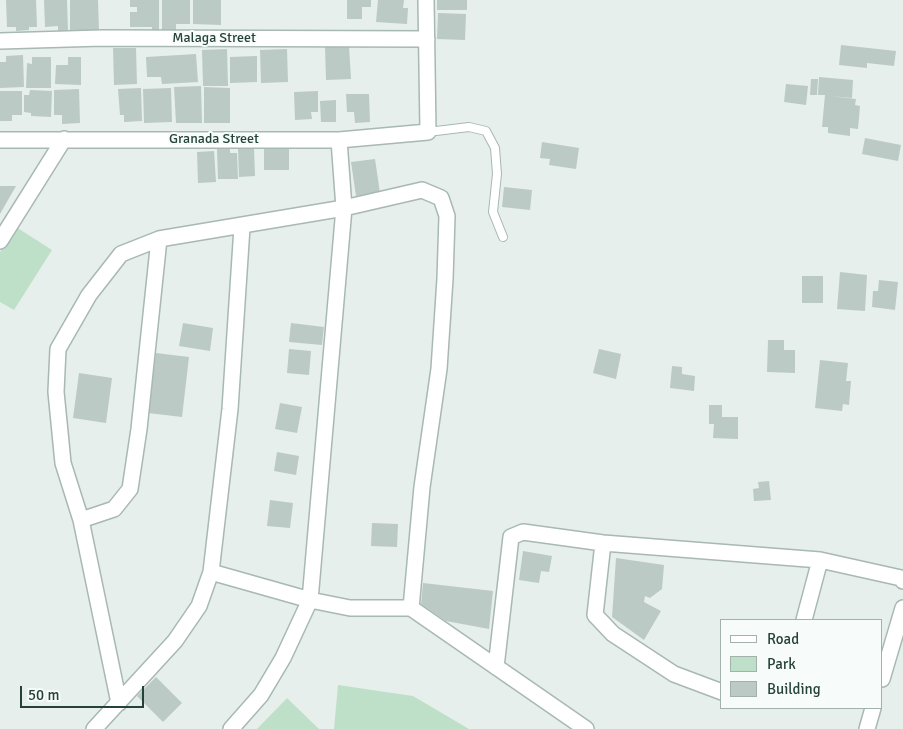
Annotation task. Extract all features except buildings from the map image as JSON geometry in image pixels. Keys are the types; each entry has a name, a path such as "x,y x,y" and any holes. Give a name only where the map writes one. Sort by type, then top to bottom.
{"street":[{"path":"426,0 428,132"},
{"name":"Malaga Street","path":"0,41 102,38 427,39"},
{"name":"Granada Street","path":"0,140 340,140 428,132"},
{"path":"0,241 7,219 64,139"},
{"path":"231,729 261,695 283,658 310,600 344,208 340,140"},
{"path":"119,703 80,520 63,463 56,392 58,349 90,295 121,254 159,239 242,227 344,208 422,190 440,198 447,216 446,279 440,369 422,487 411,608"},
{"path":"94,729 175,641 198,606 211,572 230,409 242,227"},
{"path":"80,520 114,509 130,489 141,411 159,239"},
{"path":"496,667 510,538 523,532 603,542 820,560 901,578 903,581"},
{"path":"603,542 595,615 613,634 674,674 720,691"},
{"path":"804,619 820,560"},
{"path":"211,572 310,600 350,608 411,608 586,729"},
{"path":"883,677 903,608"},
{"path":"867,729 873,709"}],"lane":[{"path":"428,132 469,127 486,131 495,148 497,174 493,212 503,237"}],"green space":[{"path":"16,227 52,250 14,310 0,302 0,252"},
{"path":"338,685 413,696 469,729 334,729"},
{"path":"287,698 319,729 257,729"}]}
